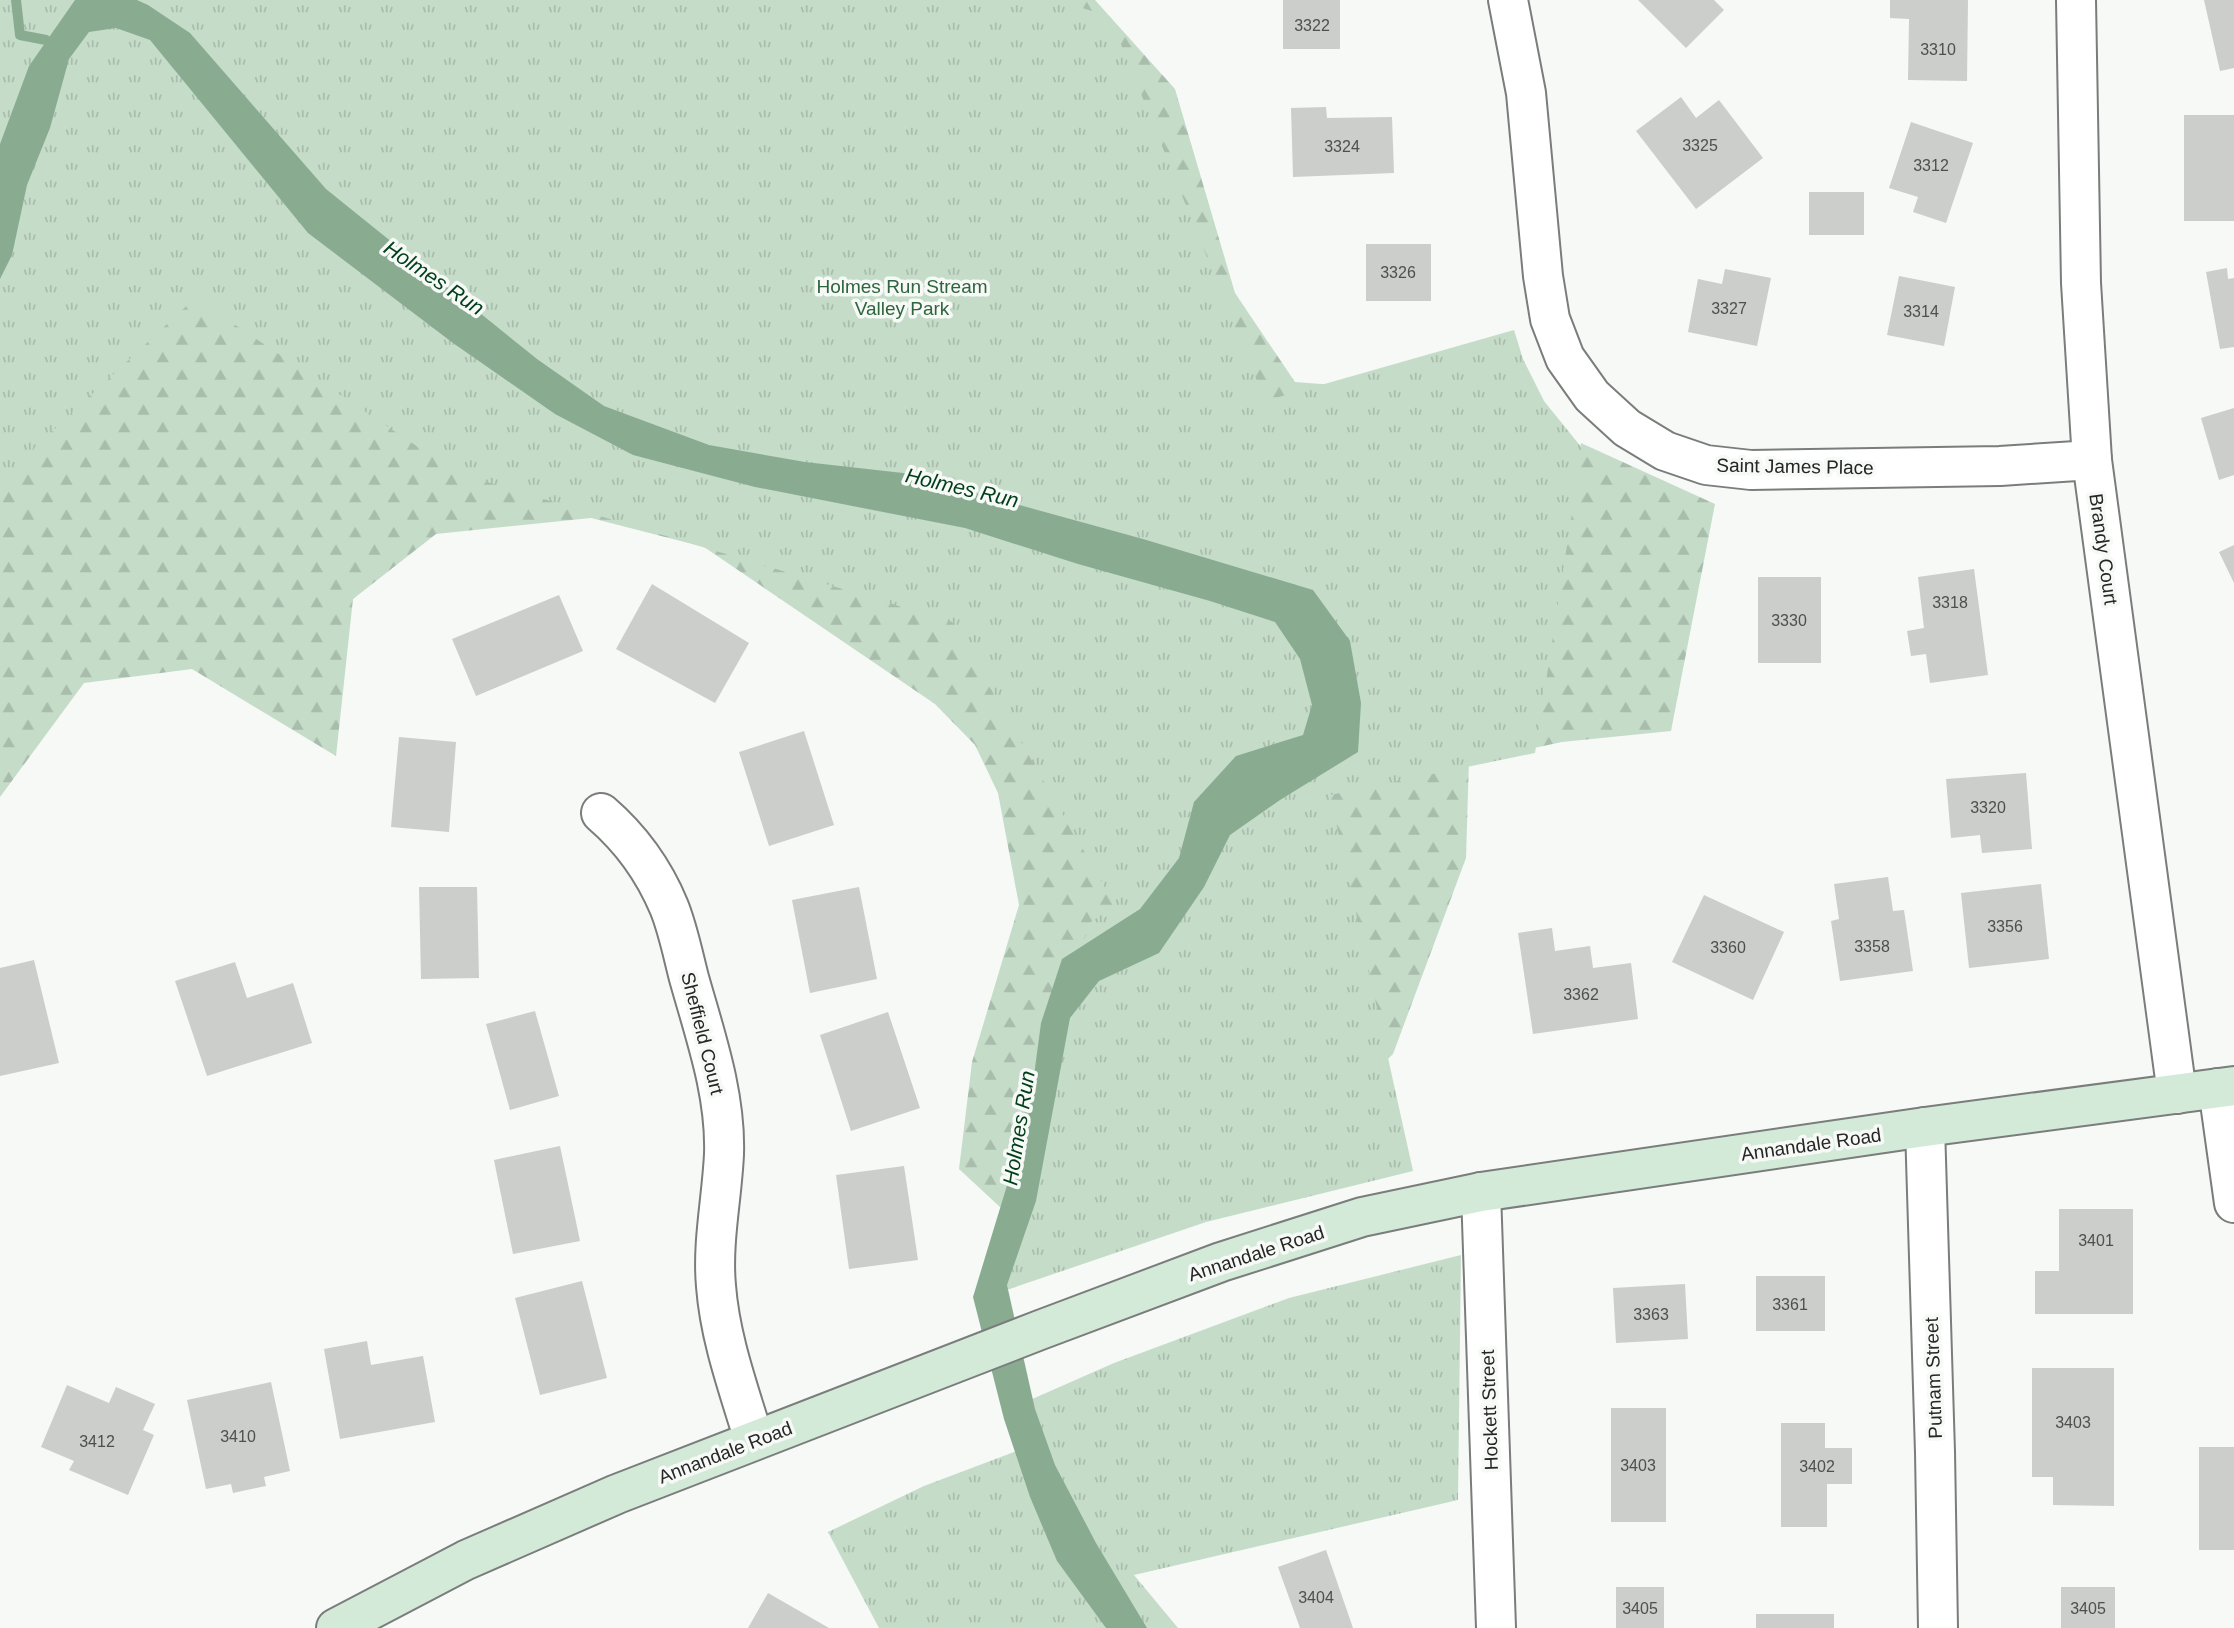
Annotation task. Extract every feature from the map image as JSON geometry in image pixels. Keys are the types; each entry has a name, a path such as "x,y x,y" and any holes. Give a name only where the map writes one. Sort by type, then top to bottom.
{"main road":[{"name":"Annandale Road","path":"336,1628 510,1539 754,1440 1221,1262 1362,1217 1481,1192 1925,1127 2226,1087"}],"street":[{"name":"Saint James Place","path":"1508,0 1526,93 1543,276 1550,319 1565,358 1592,396 1627,428 1665,451 1706,465 1751,470 2000,466 2092,460"},
{"name":"Brandy Court","path":"2076,0 2081,283 2092,460 2177,1094"},
{"name":"Sheffield Court","path":"601,813 645,862 669,907 711,1055 721,1105 724,1153 716,1225 716,1286 724,1338 754,1440"},
{"path":"2226,1087 2234,1203"},
{"name":"Putnam Street","path":"1925,1127 1938,1628"},
{"name":"Hockett Street","path":"1481,1192 1496,1628"}],"green space":[{"name":"Holmes Run Stream Valley Park","path":"0,0 1095,0 1175,89 1235,293 1295,382 1450,394 1474,594 1466,858 1393,1054 1356,1091 1036,1201 1000,1207 959,1169 972,1062 1019,905 998,793 975,745 935,704 704,547 591,518 436,534 353,599 336,756 192,669 84,683 0,797"},
{"name":"Holmes Run Stream Valley Park","path":"0,0 1058,0 1110,17 1265,401 1514,330 1523,359 1544,401 1582,448 1535,753 1330,795 1413,1171 1206,1222 995,1294 1088,924 1115,905 952,622 457,473 195,298 0,480"},
{"path":"1581,443 1715,504 1671,731 1562,742 1534,748"},
{"path":"1461,1255 1458,1500 1134,1575 1178,1628 879,1628 828,1532 924,1486 1027,1447 1030,1400 1114,1363 1289,1298"}],"water":[{"name":"Holmes Run","path":"75,0 137,0 190,33 326,189 537,359 604,406 709,445 805,462 903,473 1143,539 1313,590 1350,641 1361,703 1358,752 1280,800 1230,835 1204,887 1159,953 1099,981 1070,1018 1036,1201 1007,1285 1035,1409 1055,1465 1096,1543 1147,1628 1106,1628 1057,1561 1030,1497 1004,1419 973,1297 1029,1113 1041,1023 1062,959 1140,909 1179,858 1194,802 1236,756 1303,735 1312,705 1300,659 1275,622 965,528 755,487 633,455 555,414 453,343 308,233 150,40 116,28 89,32 69,59 50,128 27,185 12,255 0,279 0,144 29,66"}],"building":[{"path":"1283,0 1340,0 1340,49 1283,49"},
{"path":"1638,0 1714,0 1724,10 1686,48"},
{"path":"1890,0 1968,0 1967,81 1908,80 1909,19 1890,18"},
{"path":"2204,0 2234,0 2234,68 2220,71"},
{"path":"1681,97 1696,118 1719,100 1763,158 1696,209 1636,131"},
{"path":"1326,107 1327,118 1392,117 1394,173 1293,177 1291,108"},
{"path":"2184,115 2234,115 2234,221 2184,221"},
{"path":"1911,122 1973,143 1946,223 1913,212 1918,197 1889,188"},
{"path":"1809,192 1864,192 1864,235 1809,235"},
{"path":"1366,244 1431,244 1431,301 1366,301"},
{"path":"2227,268 2228,279 2234,278 2234,347 2220,349 2206,272"},
{"path":"1725,269 1771,278 1757,346 1688,332 1698,279 1722,284"},
{"path":"1899,276 1955,287 1944,346 1887,335"},
{"path":"2234,408 2234,475 2219,480 2201,418"},
{"path":"2234,545 2234,583 2219,552"},
{"path":"1974,569 1988,675 1930,683 1926,654 1911,656 1907,631 1924,628 1918,577"},
{"path":"1758,577 1821,577 1821,663 1758,663"},
{"path":"652,584 749,643 715,703 616,649"},
{"path":"559,595 583,651 476,696 452,639"},
{"path":"804,731 834,825 769,846 739,752"},
{"path":"399,737 456,742 449,832 391,827"},
{"path":"2026,773 2032,849 1982,853 1980,835 1951,838 1946,779"},
{"path":"1888,877 1893,911 1904,910 1913,971 1840,981 1831,921 1839,919 1834,884"},
{"path":"2041,884 2049,959 1969,968 1961,893"},
{"path":"419,887 477,887 479,978 421,979"},
{"path":"859,887 877,979 810,993 792,900"},
{"path":"1704,895 1784,932 1753,1000 1672,962"},
{"path":"1552,928 1555,951 1590,946 1593,968 1631,963 1638,1019 1533,1034 1518,933"},
{"path":"34,960 59,1063 0,1076 0,968"},
{"path":"235,962 247,998 293,983 312,1043 207,1076 175,981"},
{"path":"535,1011 559,1096 510,1110 486,1024"},
{"path":"888,1012 920,1108 851,1131 820,1035"},
{"path":"560,1146 580,1241 513,1254 494,1160"},
{"path":"904,1166 918,1260 849,1269 836,1175"},
{"path":"2059,1209 2133,1209 2133,1314 2035,1314 2035,1271 2059,1271"},
{"path":"1756,1276 1825,1276 1825,1331 1756,1331"},
{"path":"582,1281 607,1378 540,1395 515,1298"},
{"path":"1685,1284 1688,1339 1616,1343 1613,1288"},
{"path":"367,1341 371,1365 423,1356 435,1422 340,1439 324,1349"},
{"path":"2032,1368 2114,1368 2114,1506 2053,1505 2053,1477 2032,1477"},
{"path":"271,1382 290,1471 264,1477 266,1486 233,1493 231,1484 206,1489 187,1400"},
{"path":"67,1385 109,1403 116,1387 155,1404 143,1430 154,1435 128,1495 69,1470 74,1461 41,1447"},
{"path":"1611,1408 1666,1408 1666,1522 1611,1522"},
{"path":"1781,1423 1825,1423 1825,1448 1852,1448 1852,1484 1827,1484 1827,1527 1781,1527"},
{"path":"2199,1447 2234,1447 2234,1550 2199,1550"},
{"path":"1326,1550 1353,1628 1300,1628 1278,1567"},
{"path":"1616,1587 1664,1587 1664,1628 1616,1628"},
{"path":"2061,1587 2115,1587 2115,1628 2061,1628"},
{"path":"768,1593 829,1628 748,1628"},
{"path":"1756,1614 1834,1614 1834,1628 1756,1628"}],"waterway":[{"path":"16,0 20,35 46,40"}]}
